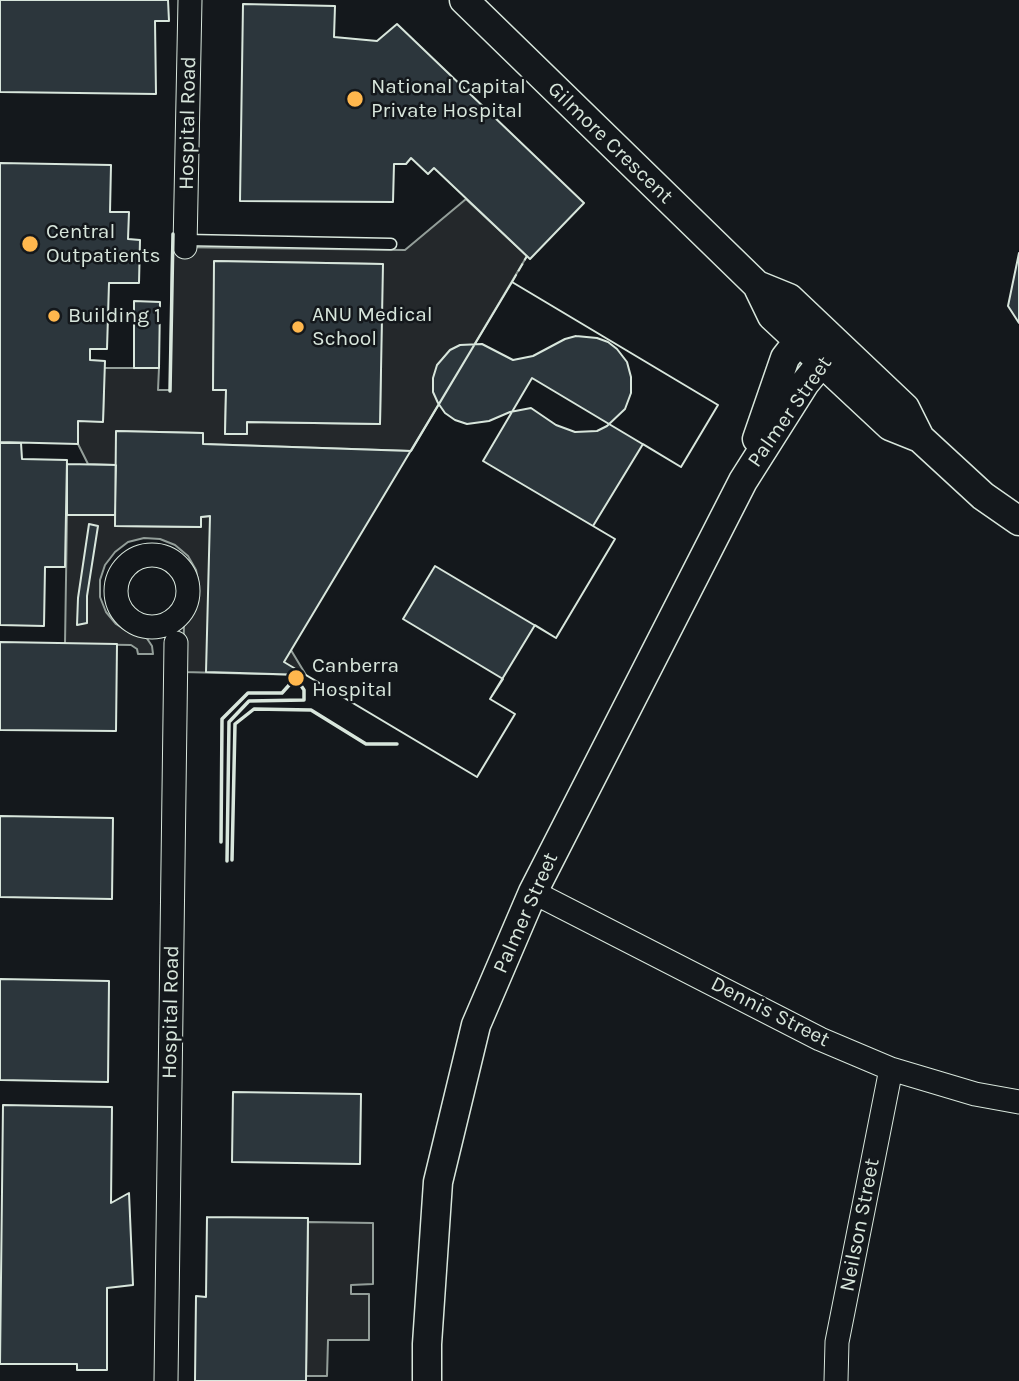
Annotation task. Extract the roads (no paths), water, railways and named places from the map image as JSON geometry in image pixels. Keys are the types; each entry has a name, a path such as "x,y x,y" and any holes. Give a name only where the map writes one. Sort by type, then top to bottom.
{"street":[{"name":"Hospital Road","path":"186,243 190,0"},
{"name":"Gilmore Crescent","path":"464,0 757,285 772,316 806,331 830,353 905,408 920,438 983,496 1019,521"},
{"name":"Palmer Street","path":"743,481 785,358 806,331"},
{"name":"Palmer Street","path":"427,1381 438,1182 476,1025 533,892 743,481 805,383 830,353"},
{"name":"Hospital Road","path":"166,1381 176,643 188,592 187,580 182,570 173,562 163,556 139,557 121,572 116,584 116,596 127,617 176,643"},
{"path":"149,627 172,622 181,614"},
{"name":"Dennis Street","path":"533,892 820,1039 891,1069 975,1094 1019,1102"},
{"name":"Neilson Street","path":"836,1381 837,1342 891,1069"}],"lane":[{"path":"186,243 391,244"}],"place":[{"name":"National Capital Private Hospital","path":"355,99"},
{"name":"Central Outpatients","path":"30,244"},
{"name":"Building 1","path":"54,316"},
{"name":"ANU Medical School","path":"298,327"},
{"name":"Canberra Hospital","path":"296,678"}]}
